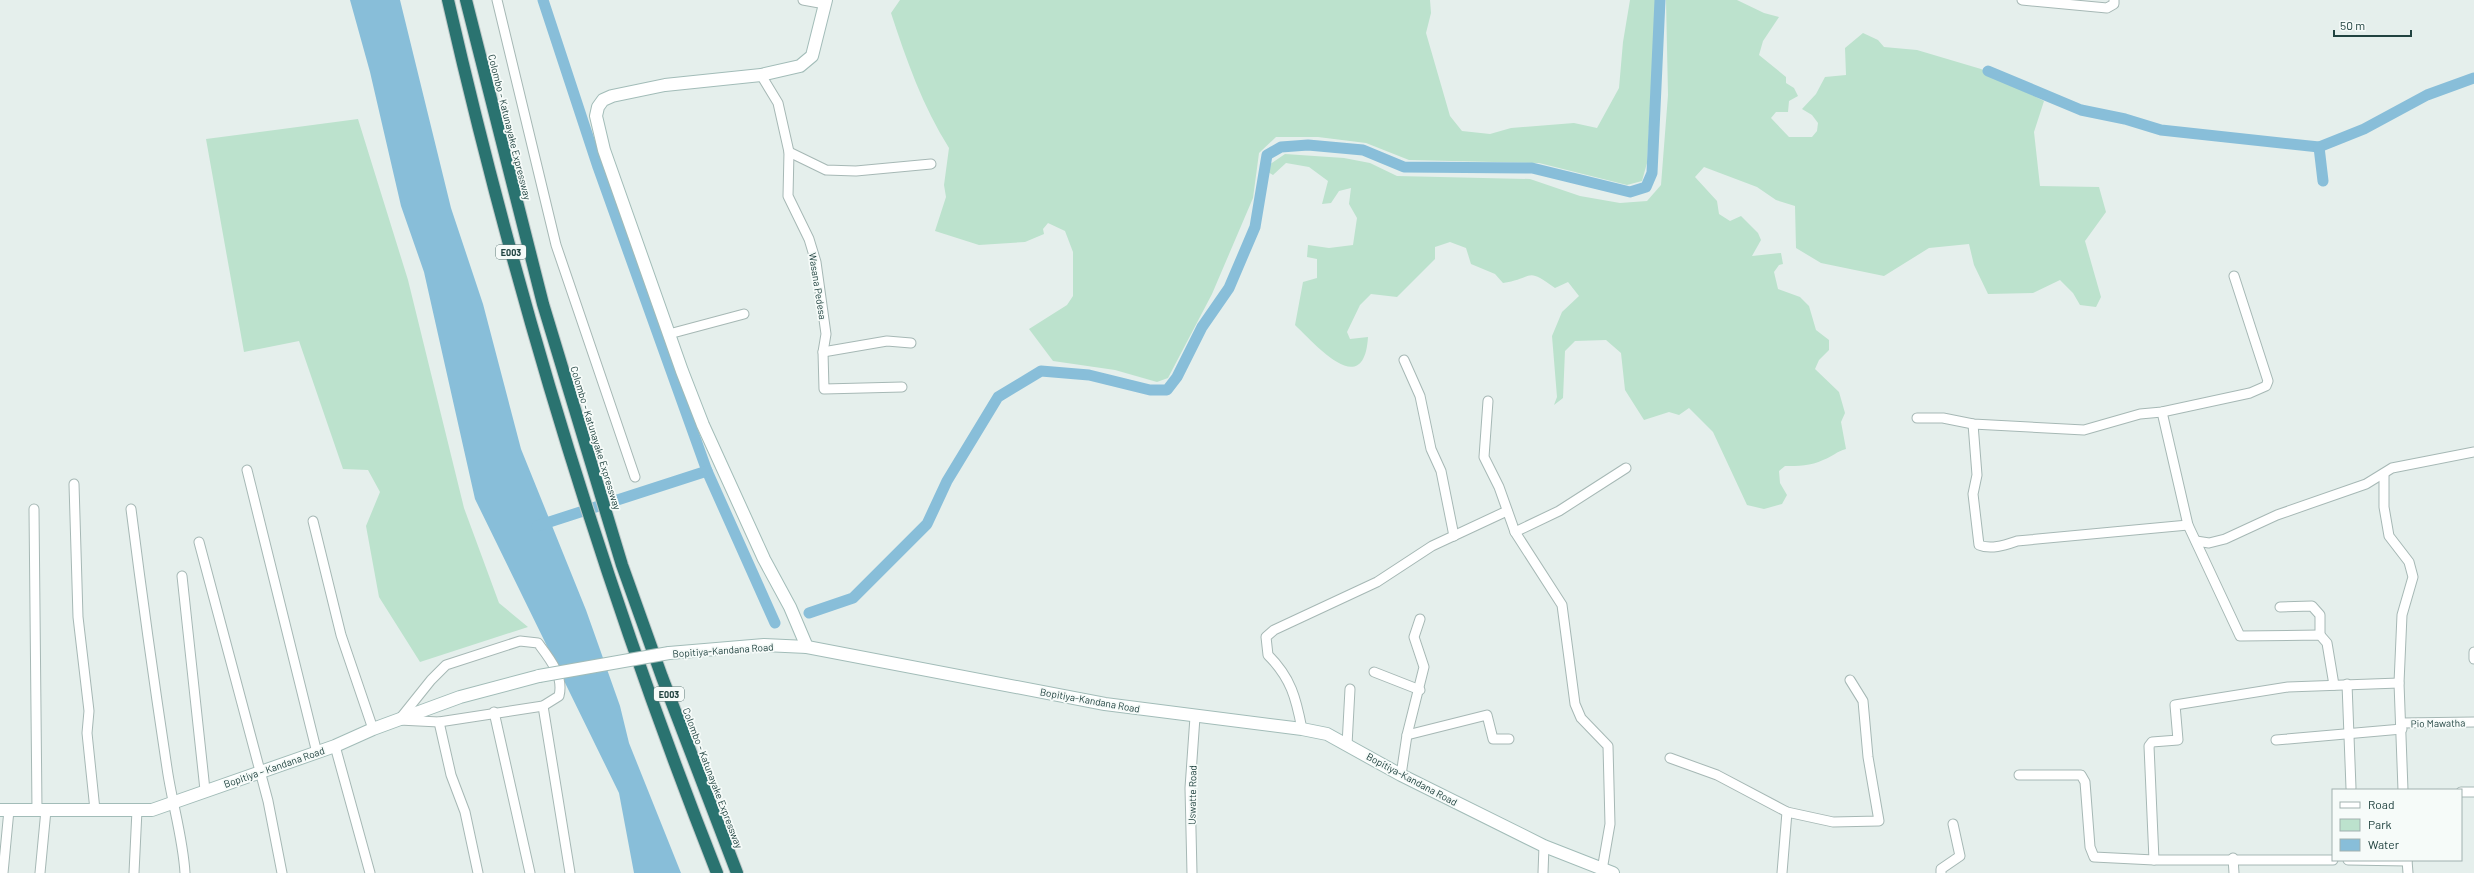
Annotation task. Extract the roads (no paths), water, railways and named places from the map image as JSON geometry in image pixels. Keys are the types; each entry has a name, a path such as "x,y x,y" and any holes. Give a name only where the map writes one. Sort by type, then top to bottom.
{"highway":[{"name":"E003","path":"448,0 514,265 584,502 650,695 717,873"},
{"name":"Colombo - Katunayake Expressway","path":"466,0 543,304 602,497 662,677 737,873"}],"street":[{"path":"497,0 556,245 635,477"},
{"path":"803,0 825,2 814,49 807,62 791,70 665,86 626,93 603,100 598,107 597,121 604,150 669,334 720,462 764,559 790,607 807,647"},
{"path":"2022,0 2107,8 2114,4 2114,0"},
{"name":"Wasana Pedesa","path":"761,75 778,103 789,152 788,196 809,239 816,262 826,334 823,352 824,389 902,386"},
{"path":"789,152 826,170 856,171 931,164"},
{"path":"1917,418 1944,418 1973,424 2084,430 2140,414 2162,412 2250,393 2266,386 2268,381 2234,276"},
{"path":"669,334 744,314"},
{"path":"823,352 887,341 911,343"},
{"path":"1404,360 1420,396 1431,449 1441,472 1454,536"},
{"path":"1488,401 1484,457 1499,487 1515,532 1562,605 1575,704 1581,718 1608,746 1610,824 1608,871"},
{"path":"2162,412 2188,525 2240,636 2320,635"},
{"path":"1973,424 1977,475 1972,494 1979,545 1985,548 2001,546 2017,541 2188,525"},
{"path":"2196,541 2209,542 2225,539 2277,515 2366,484 2384,474 2387,470 2400,465 2474,452"},
{"path":"1515,532 1559,511 1626,468"},
{"path":"247,470 317,753"},
{"path":"2384,474 2384,508 2389,536 2409,562 2413,576 2402,615 2399,683 2402,726 2403,789"},
{"path":"74,484 78,617 88,711 87,733 95,810"},
{"path":"34,509 42,810 40,873"},
{"path":"132,509 145,627 172,804 184,852 185,873"},
{"path":"1302,729 1295,695 1281,669 1268,655 1266,637 1274,630 1377,582 1432,546 1507,511"},
{"path":"313,521 341,635 373,729"},
{"path":"199,542 268,801 282,873"},
{"path":"182,576 205,790"},
{"path":"2280,607 2312,606 2320,615 2320,635 2326,643 2334,685"},
{"path":"1401,774 1407,735 1420,690 1424,667 1414,637 1420,619"},
{"path":"520,641 538,643 553,663 562,686 559,696 543,706 494,712 439,722 398,720 431,680 446,665 520,641"},
{"name":"Bopitiya-Kandana Road","path":"539,676 669,653 764,645 807,647 1105,704 1195,717 1302,729 1327,734 1401,774 1544,846 1608,871"},
{"path":"2474,652 2474,659"},
{"path":"1374,672 1420,690"},
{"name":"Bopitiya – Kandana Road","path":"4,810 152,810 172,804 205,790 317,753 373,729 460,697 539,676"},
{"path":"1670,758 1717,775 1787,812 1833,822 1878,821 1868,757 1863,701 1850,680"},
{"path":"2154,860 2149,746 2152,742 2178,740 2175,705 2288,687 2399,683"},
{"path":"2347,684 2351,788"},
{"path":"1347,745 1350,689"},
{"path":"543,706 570,873"},
{"path":"494,712 530,873"},
{"path":"1407,735 1487,715 1493,739 1509,739"},
{"name":"Uswatte Road","path":"1192,873 1190,788 1195,717"},
{"path":"439,722 451,775 465,812 478,873"},
{"name":"Pio Mawatha","path":"2276,740 2349,734 2402,726 2474,722"},
{"path":"335,746 370,873"},
{"path":"2019,775 2081,775 2085,782 2090,847 2094,857 2154,860 2233,858 2332,860"},
{"path":"2462,792 2474,792"},
{"path":"3,873 4,810"},
{"path":"134,873 136,810"},
{"path":"1782,873 1787,812"},
{"path":"1941,873 1941,869 1960,856 1953,824"},
{"path":"1543,873 1544,846"},
{"path":"2233,858 2234,873"},
{"path":"2407,861 2408,873"}],"water":[{"path":"350,0 400,0 451,208 483,304 521,449 586,610 620,706 629,743 681,873 634,873 619,793 475,499 424,272 401,206 370,72"}],"waterway":[{"path":"543,0 598,167 707,471 775,623"},
{"path":"809,613 853,598 927,524 947,481 998,397 1041,371 1089,375 1150,390 1167,390 1177,377 1202,327 1229,288 1255,227 1267,155 1281,147 1308,145 1363,150 1404,167 1532,168 1630,192 1646,187 1652,173 1660,0"},
{"path":"1988,71 2081,110 2125,119 2161,130 2319,147"},
{"path":"2323,181 2319,147 2364,129 2427,95 2474,78"},
{"path":"537,526 707,471"}]}
